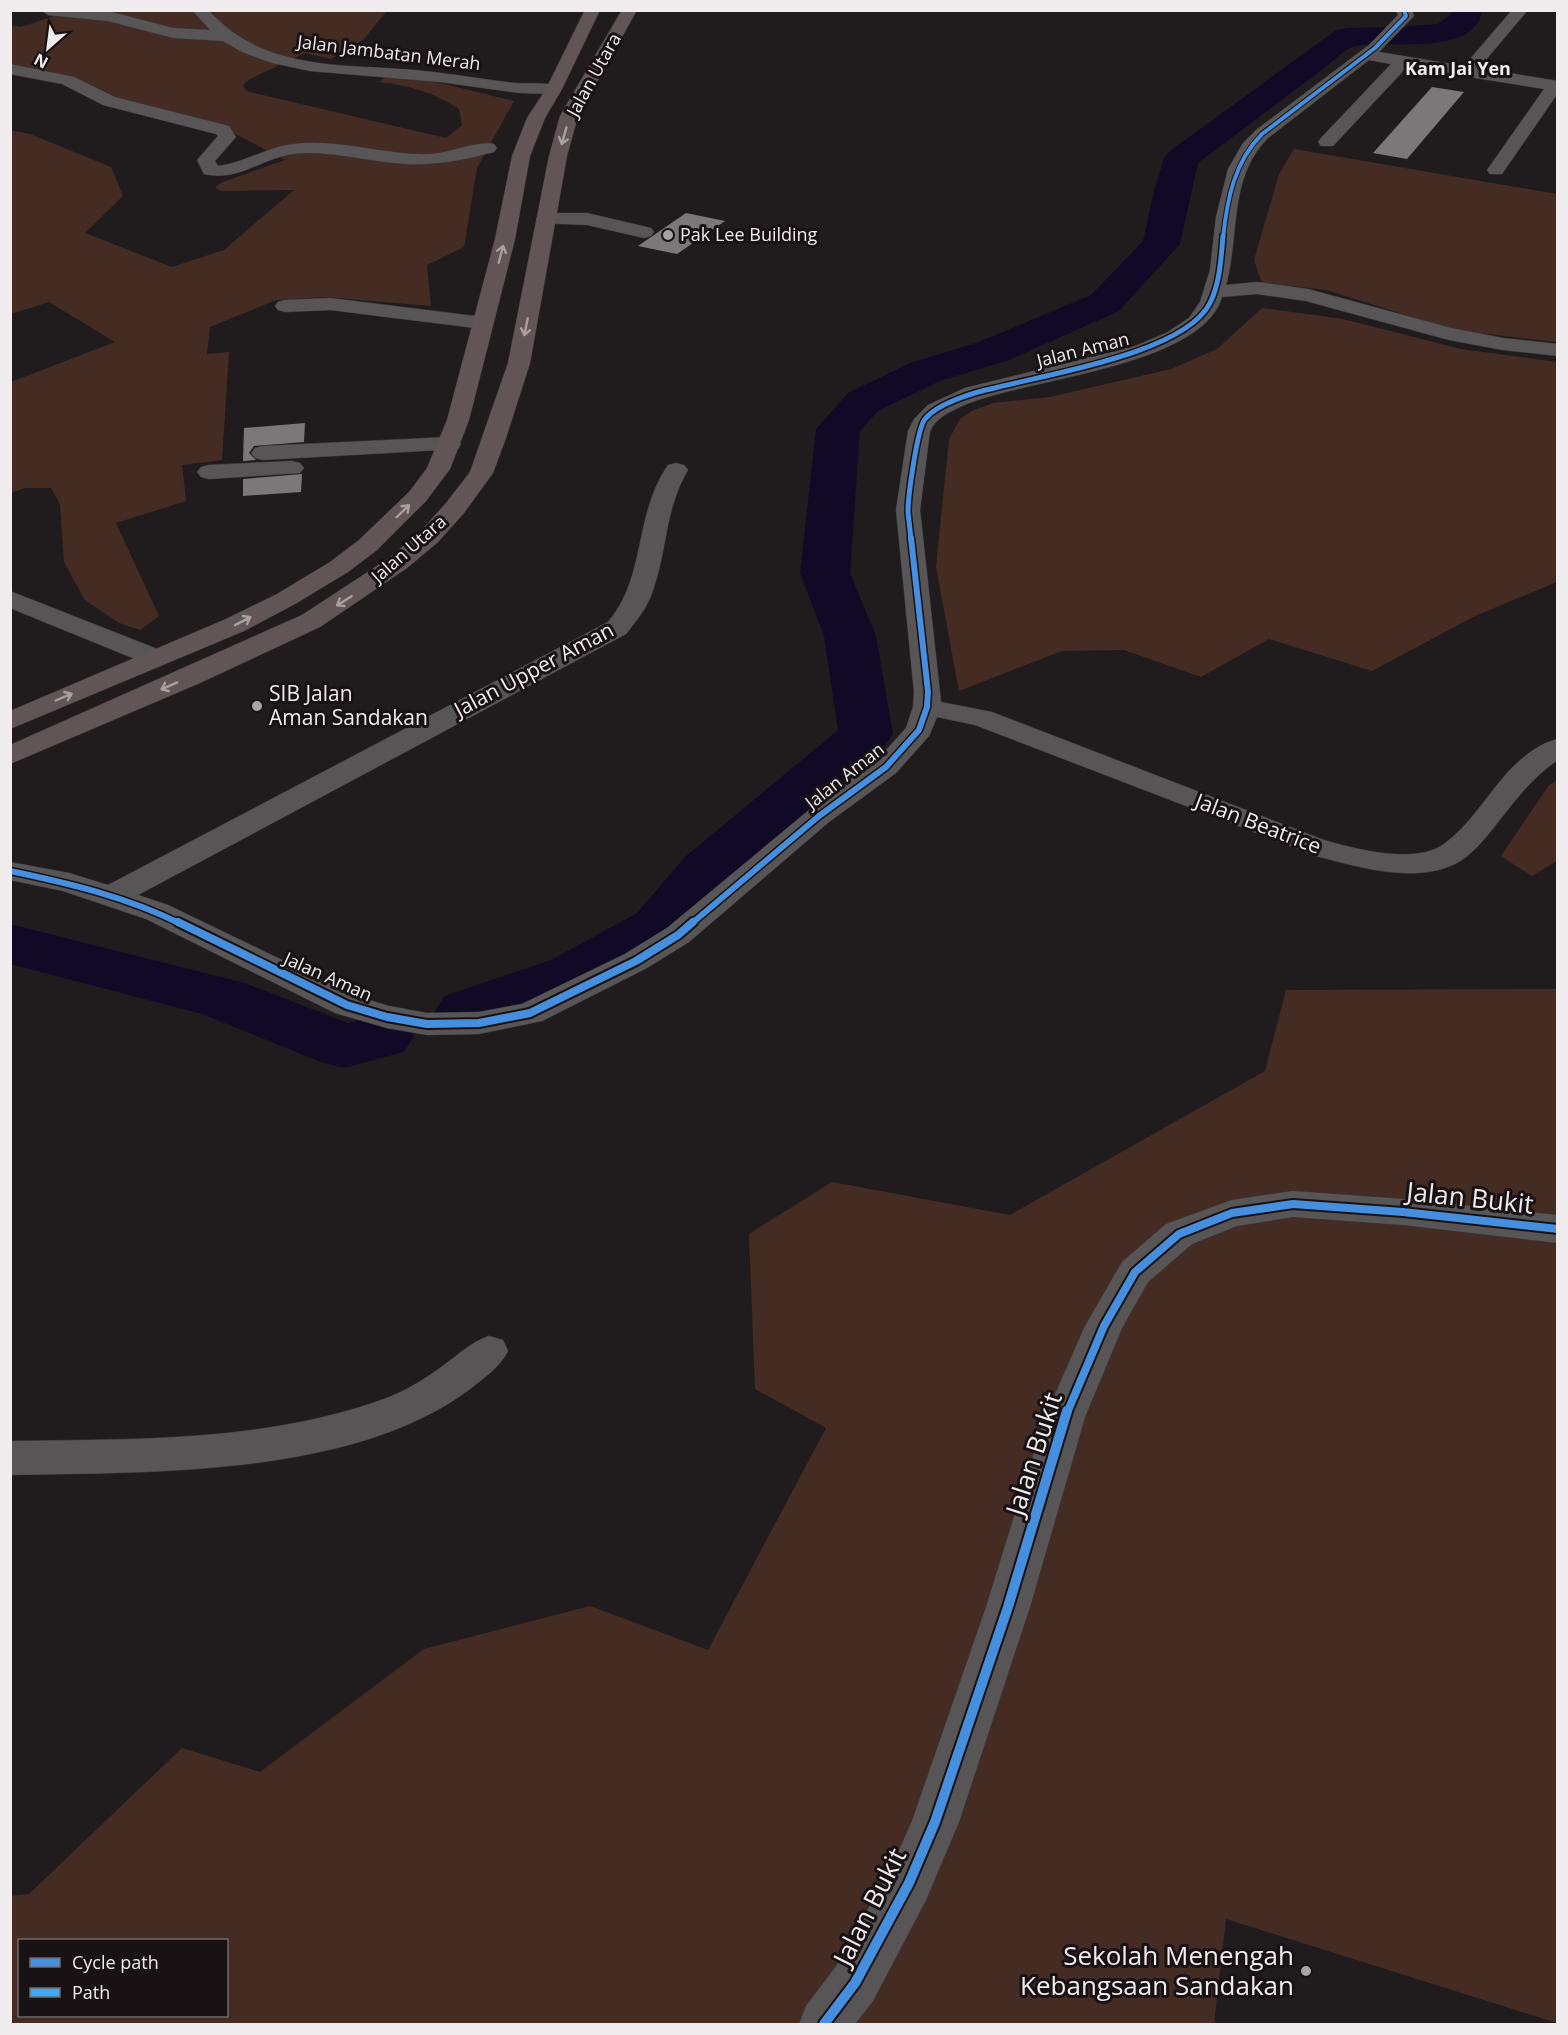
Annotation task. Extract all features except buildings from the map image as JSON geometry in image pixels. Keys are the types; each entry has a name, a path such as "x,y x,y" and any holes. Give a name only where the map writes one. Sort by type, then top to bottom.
{"highway":[{"name":"Jalan Utara","path":"10,721 235,625 286,599 339,567 368,545 418,496 438,469 450,444 506,239 520,156 536,118 554,89 593,10"},
{"name":"Jalan Utara","path":"10,756 311,621 381,576 429,537 455,508 481,473 495,438 519,363 558,156 569,116 630,10"}],"street":[{"path":"48,10 108,16 173,33 223,36"},
{"name":"Jalan Jambatan Merah","path":"199,10 208,23 223,36 241,46 270,57 318,68 440,76 509,87 554,89"},
{"name":"Jalan Aman","path":"10,871 69,883 157,912 347,1005 387,1017 427,1024 479,1023 530,1013 636,961 678,934 819,816 886,767 919,730 927,707 928,692 908,510 919,431 925,419 936,410 973,393 1113,359 1163,342 1196,322 1210,303 1220,270 1229,194 1237,169 1249,147 1262,134 1398,27 1406,16 1404,10"},
{"path":"1468,71 1521,10"},
{"path":"1365,55 1556,86 1496,170"},
{"path":"1327,142 1403,61"},
{"path":"10,69 76,83 90,89 96,96 223,130 227,137 206,160 210,170 215,172 231,172 263,156 294,149 413,160 458,157 488,148"},
{"path":"546,219 587,219 644,232"},
{"path":"1213,292 1257,288 1290,292 1350,305 1449,334 1503,344 1557,350"},
{"path":"285,306 330,304 483,323"},
{"path":"263,453 450,444"},
{"path":"209,472 317,466 378,446"},
{"name":"Jalan Upper Aman","path":"110,897 617,628 634,610 649,565 660,500 666,482 676,470"},
{"path":"10,599 156,658"},
{"name":"Jalan Beatrice","path":"927,707 982,718 1313,846 1347,857 1385,861 1424,862 1444,857 1470,834 1520,777 1557,747"},
{"name":"Jalan Bukit","path":"825,2025 855,1983 909,1883 931,1832 1008,1607 1065,1417 1104,1326 1135,1272 1179,1234 1232,1213 1293,1204 1403,1212 1557,1229"},
{"path":"10,1458 198,1454 325,1434 403,1409 447,1385 489,1351"}],"shaded area":[{"path":"105,10 387,11 363,40 331,59 305,53 250,79 243,85 246,91 446,138 462,125 459,109 440,98 421,91 379,82 388,75 415,77 514,101 477,168 464,247 427,265 431,306 325,297 276,300 210,327 207,354 229,352 222,460 182,465 186,501 116,523 159,616 140,630 119,623 85,600 64,562 60,504 51,488 25,488 11,493 11,382 115,342 49,302 11,314 10,130 30,134 111,167 123,196 85,233 172,267 224,250 294,190 221,191 215,187 285,160 213,122 112,96 90,84 66,76 16,66 11,68 11,25 21,27 54,16 82,18"},
{"path":"1294,149 1557,194 1557,342 1471,332 1437,325 1327,290 1262,283 1254,260 1279,174"},
{"path":"1262,308 1343,319 1461,349 1557,362 1557,582 1475,616 1372,671 1269,639 1201,677 1124,650 1062,651 959,691 936,567 949,439 960,419 972,411 993,403 1050,397 1171,369 1217,349"},
{"path":"1557,780 1557,861 1532,876 1501,856 1549,785"},
{"path":"1557,989 1557,2023 1226,1919 1214,2024 11,2024 10,1896 29,1894 182,1748 260,1772 424,1649 590,1606 708,1650 826,1428 755,1389 749,1234 832,1182 1010,1215 1265,1071 1286,990"}],"waterway":[{"path":"1408,35 1446,33 1466,18 1467,10"},
{"path":"467,1011 573,975 659,927 706,870 866,734 850,636 825,573 838,429 863,402 925,372 994,351 1105,303 1161,244 1172,191 1182,158 1347,37 1388,36"},
{"path":"10,944 222,998 344,1046 381,1036"}],"cycle path":[{"path":"10,871 69,883 157,912 347,1005 387,1017 427,1024 479,1023 530,1013 636,961 678,935 819,816 886,767 919,730 927,707 928,692 908,510 919,431 925,419 936,410 973,393 1142,351 1173,337 1196,322 1210,303 1220,270 1225,217 1237,169 1249,147 1262,134 1375,48 1406,16 1404,10"},
{"path":"824,2024 855,1983 909,1883 935,1822 1008,1607 1065,1417 1104,1326 1135,1272 1179,1234 1232,1213 1293,1204 1403,1212 1558,1229"}],"place":[{"name":"Pak Lee Building","path":"668,235"},
{"name":"SIB Jalan Aman Sandakan","path":"257,706"},
{"name":"Sekolah Menengah Kebangsaan Sandakan","path":"1306,1971"}],"district":[{"name":"Kam Jai Yen","path":"1458,69"}]}
